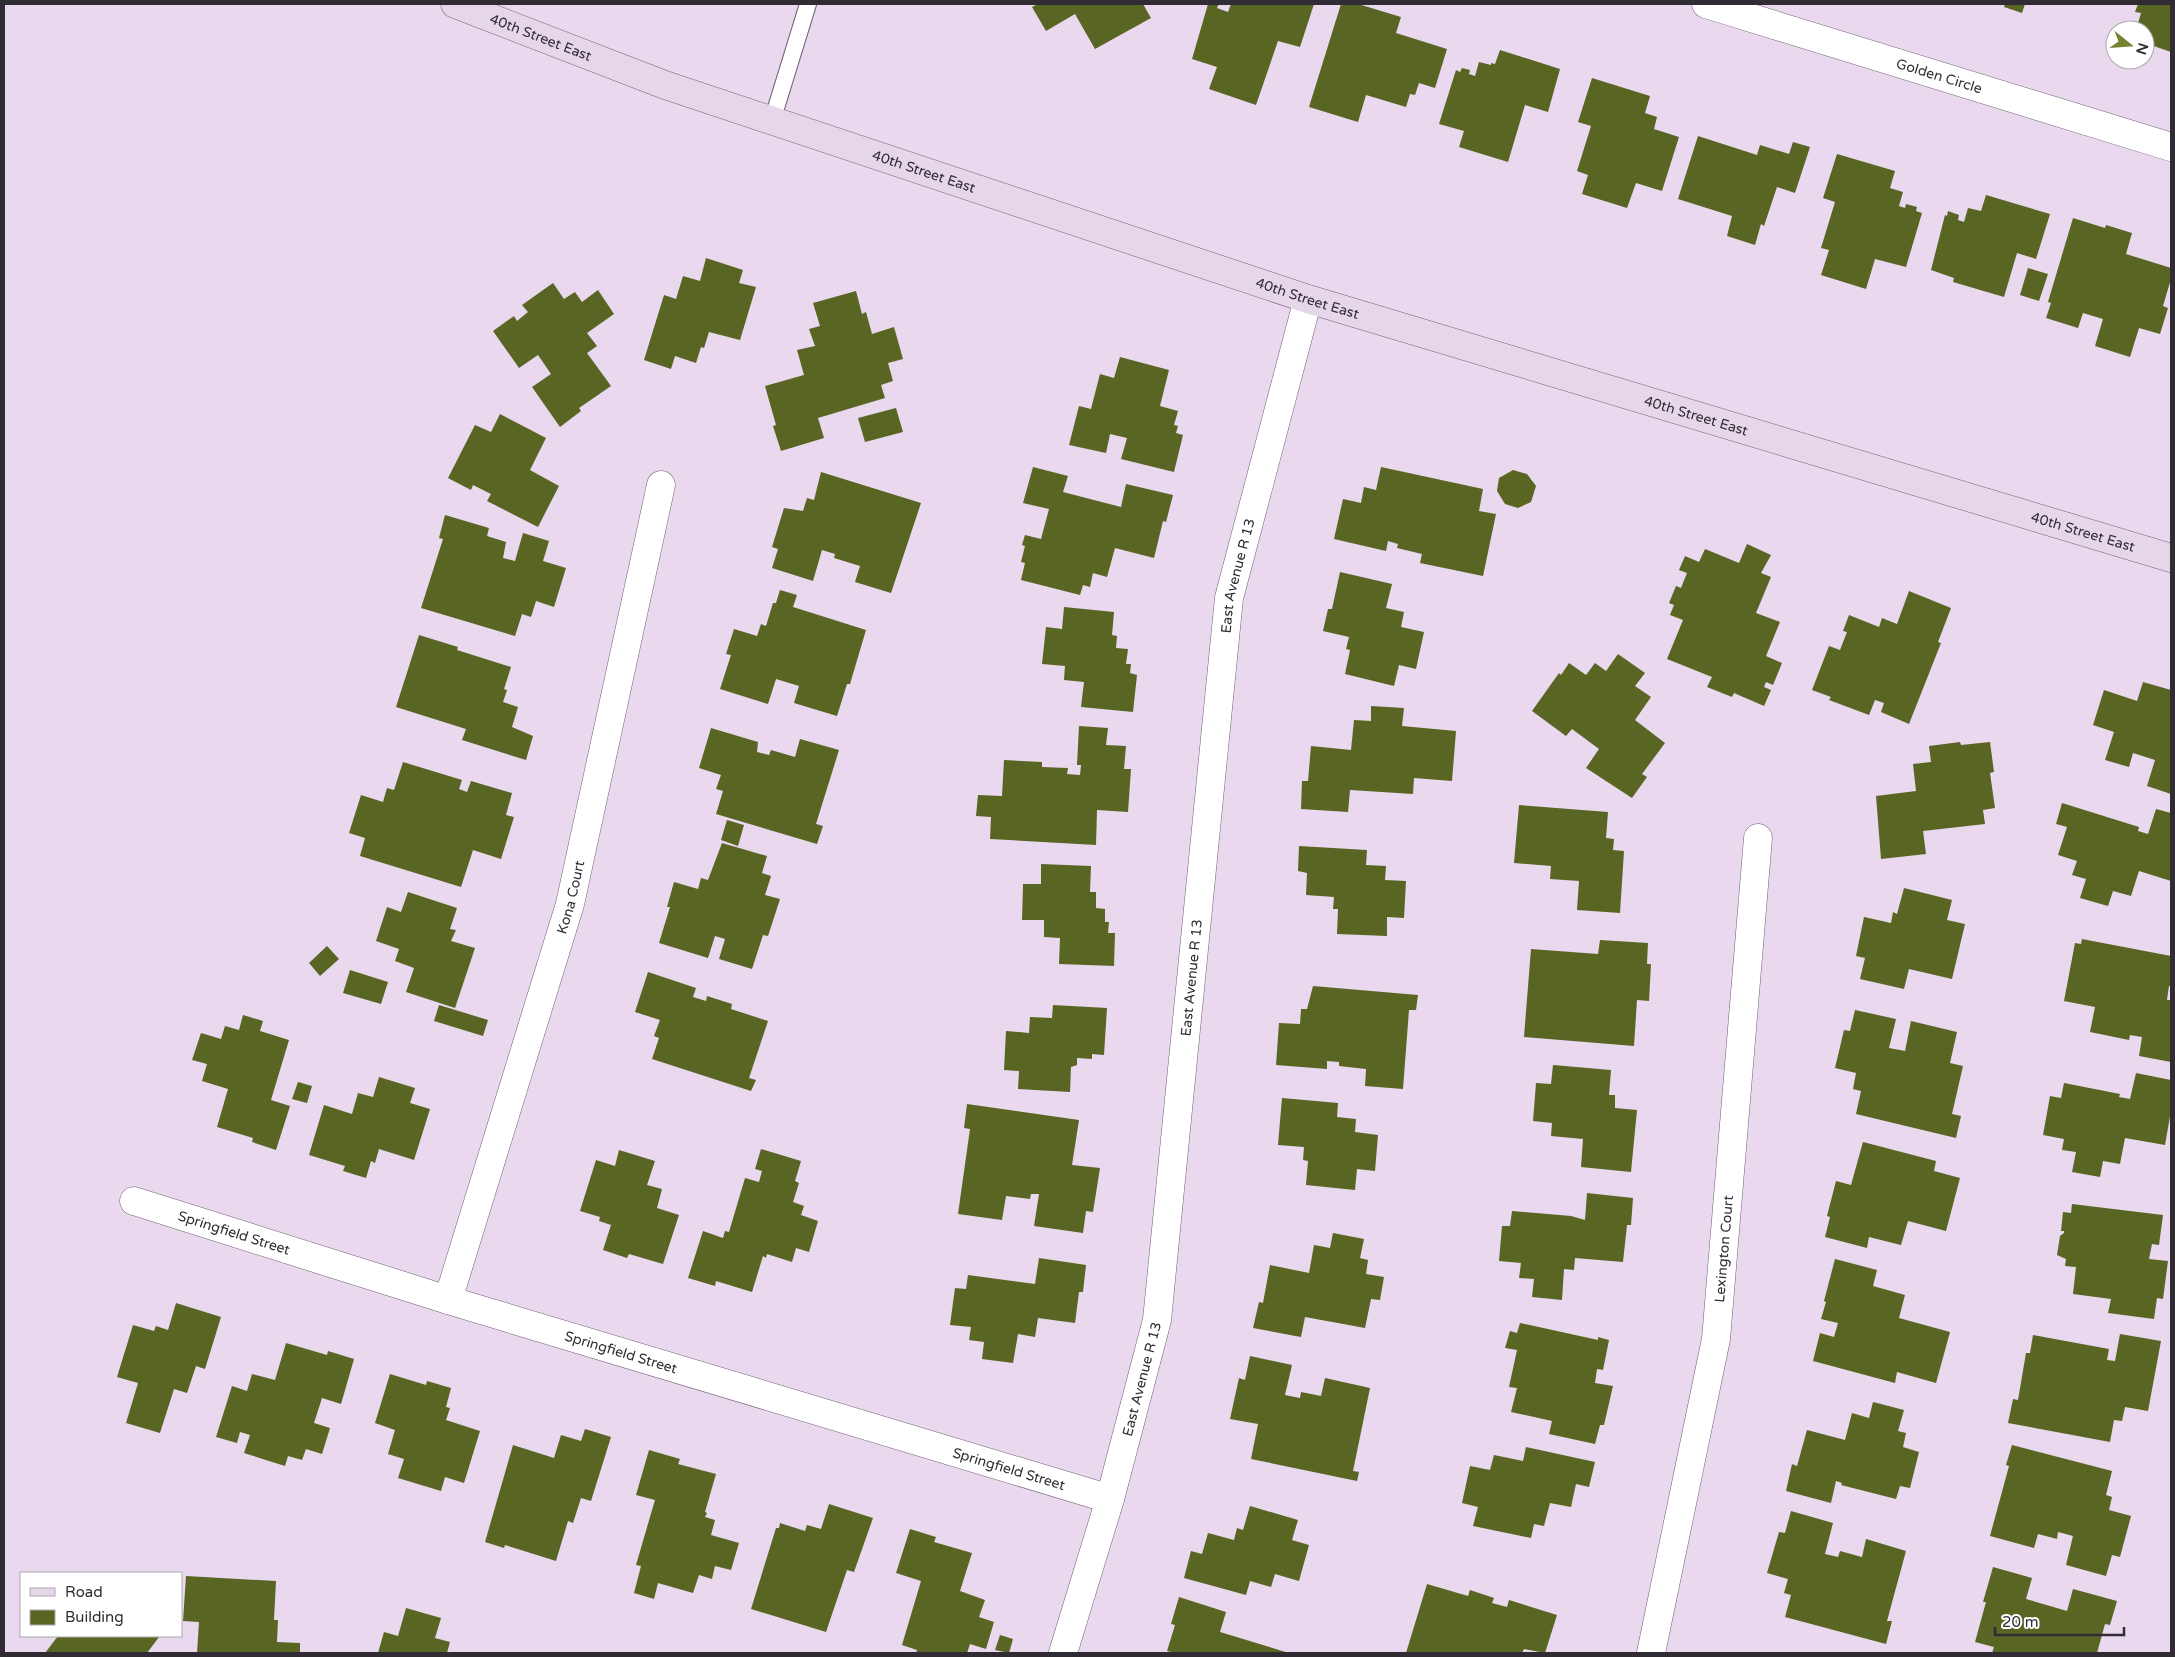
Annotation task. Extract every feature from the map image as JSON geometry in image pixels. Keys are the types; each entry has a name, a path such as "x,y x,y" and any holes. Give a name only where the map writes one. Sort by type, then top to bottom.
{"main road":[{"name":"40th Street East","path":"455,4 665,85 1308,299 2171,556"}],"street":[{"name":"Golden Circle","path":"1706,4 2171,147"},
{"name":"East Avenue R 13","path":"1063,1653 1110,1499 1157,1320 1228,598 1308,299"},
{"name":"Kona Court","path":"448,1300 570,904 661,485"},
{"name":"Lexington Court","path":"1650,1653 1716,1339 1758,838"},
{"name":"Springfield Street","path":"134,1201 448,1300 1110,1499"}],"lane":[{"path":"772,121 808,4"}],"building":[{"path":"1038,4 1143,4 1151,18 1095,49 1075,14 1046,31 1032,7"},
{"path":"1208,4 1219,4 1217,8 1228,12 1231,4 1314,4 1300,47 1278,41 1256,105 1209,89 1217,67 1192,59"},
{"path":"1341,4 1358,4 1401,17 1396,33 1447,49 1435,88 1419,83 1415,95 1410,94 1406,107 1366,95 1358,122 1309,107"},
{"path":"2005,4 2025,4 2022,13 2004,7"},
{"path":"2138,4 2171,4 2171,52 2155,46 2155,20 2139,20 2141,13 2135,12"},
{"path":"1500,50 1560,69 1548,112 1525,105 1508,162 1459,147 1464,131 1439,124 1456,70 1460,72 1462,68 1470,70 1469,74 1475,76 1479,62 1495,64"},
{"path":"1592,78 1650,96 1645,113 1657,117 1654,129 1679,137 1662,191 1636,183 1627,208 1582,194 1588,175 1577,171 1591,126 1578,122"},
{"path":"1698,136 1757,155 1760,145 1789,154 1793,142 1810,147 1795,193 1777,187 1764,226 1761,224 1755,245 1727,236 1732,216 1678,199"},
{"path":"1837,154 1895,171 1890,188 1903,192 1899,206 1905,208 1906,204 1917,207 1916,211 1922,213 1906,267 1875,259 1866,289 1821,275 1829,250 1821,248 1835,202 1823,198"},
{"path":"1986,195 2050,214 2036,259 2017,253 2004,297 1953,282 1954,278 1931,270 1945,215 1947,216 1948,211 1959,215 1958,220 1964,222 1968,208 1981,211"},
{"path":"2073,218 2105,228 2106,225 2132,233 2126,254 2171,268 2171,279 2163,306 2168,308 2160,334 2139,328 2130,357 2095,346 2103,319 2083,313 2078,328 2046,318 2051,303 2048,302"},
{"path":"706,258 743,270 739,283 756,287 740,340 709,332 704,348 701,347 696,363 675,356 671,369 644,360 664,295 676,299 683,276 700,281"},
{"path":"2028,268 2048,274 2039,301 2020,295"},
{"path":"553,283 564,299 575,292 582,302 598,290 614,314 587,333 597,346 587,353 611,386 579,408 581,411 560,427 532,387 551,374 538,355 519,368 493,331 514,316 517,321 528,312 522,305"},
{"path":"856,291 862,314 866,312 872,334 894,327 903,359 888,363 893,381 881,385 885,398 818,418 824,438 781,451 773,426 776,425 765,386 804,375 797,350 815,346 809,329 820,326 813,303"},
{"path":"1120,357 1169,370 1160,406 1178,411 1174,425 1178,426 1176,433 1183,435 1174,472 1121,459 1127,438 1110,434 1106,453 1069,445 1079,406 1091,409 1100,374 1114,378"},
{"path":"896,408 903,432 865,442 858,418"},
{"path":"500,414 546,438 530,470 559,486 538,527 487,501 491,494 473,485 471,490 448,478 475,425 491,432"},
{"path":"1033,467 1068,476 1063,492 1121,507 1126,484 1173,495 1166,522 1163,521 1154,558 1115,548 1107,577 1093,573 1090,587 1083,585 1080,595 1021,580 1025,563 1021,562 1025,546 1022,545 1025,535 1041,539 1049,509 1023,503"},
{"path":"1381,467 1483,489 1479,511 1496,514 1483,576 1420,563 1422,554 1397,548 1398,544 1388,541 1386,551 1334,539 1343,499 1361,503 1364,487 1376,490"},
{"path":"1513,470 1527,474 1536,486 1531,502 1518,508 1505,504 1497,491 1499,478"},
{"path":"821,472 921,503 891,593 855,582 860,566 834,558 835,554 822,550 813,581 772,568 778,549 772,547 784,508 803,511 807,498 814,500"},
{"path":"445,515 489,528 487,536 506,542 503,558 515,561 523,533 549,541 543,561 566,568 554,607 536,601 531,617 522,614 515,636 421,608 443,539 439,538"},
{"path":"1747,544 1771,555 1761,573 1771,577 1756,613 1780,622 1766,656 1782,663 1773,685 1766,682 1764,687 1771,690 1764,706 1734,693 1732,697 1707,687 1712,677 1667,659 1683,620 1670,615 1674,605 1669,603 1676,586 1681,588 1687,573 1679,570 1685,556 1699,562 1705,549 1739,563"},
{"path":"1340,572 1392,584 1386,608 1404,612 1401,627 1424,632 1416,669 1399,665 1394,686 1345,674 1350,650 1346,649 1349,637 1323,631 1328,609 1332,609"},
{"path":"780,590 797,595 793,607 866,630 850,684 847,684 837,716 794,703 799,686 776,679 768,704 720,689 731,655 726,654 734,629 757,636 761,624 766,626 773,603 776,603"},
{"path":"1909,591 1951,608 1938,642 1941,643 1909,724 1881,712 1884,703 1875,700 1869,715 1829,700 1831,697 1812,690 1829,646 1840,650 1847,632 1843,631 1849,615 1879,627 1882,618 1897,624"},
{"path":"1064,607 1114,612 1112,635 1117,636 1116,648 1128,649 1126,664 1131,664 1130,673 1137,675 1133,712 1081,707 1084,682 1064,680 1065,666 1042,664 1046,627 1062,629"},
{"path":"419,635 458,647 457,650 511,667 504,689 507,690 503,702 518,707 512,727 533,736 526,760 462,740 466,729 396,707"},
{"path":"1618,654 1645,673 1635,686 1651,697 1635,720 1665,743 1642,774 1647,777 1632,798 1586,768 1599,749 1572,729 1566,736 1532,711 1559,673 1561,675 1569,663 1586,675 1595,663 1606,671"},
{"path":"2143,682 2171,690 2171,794 2147,786 2155,760 2133,753 2129,767 2105,760 2114,732 2093,725 2104,690 2137,701"},
{"path":"1371,706 1404,708 1402,726 1456,731 1452,781 1414,778 1413,794 1350,790 1348,812 1301,809 1302,781 1308,781 1311,746 1351,750 1354,720 1371,721"},
{"path":"1079,726 1108,728 1106,745 1126,746 1124,769 1131,769 1128,812 1097,810 1096,845 990,839 991,817 976,816 978,795 1002,796 1004,760 1042,762 1042,767 1068,768 1067,774 1080,775 1081,765 1077,765"},
{"path":"711,728 758,742 757,752 769,755 771,750 795,757 800,739 839,750 816,824 823,826 817,844 716,814 723,791 716,789 721,775 699,768"},
{"path":"1960,742 1961,745 1990,742 1994,772 1990,773 1995,808 1983,810 1985,824 1923,831 1926,854 1881,859 1876,796 1916,791 1913,764 1931,762 1929,746"},
{"path":"403,762 462,780 459,789 467,792 471,781 512,793 506,815 514,817 501,859 473,850 461,887 360,856 365,838 349,833 361,795 383,802 387,788 394,790"},
{"path":"2062,803 2139,827 2138,831 2148,834 2156,809 2171,813 2171,881 2139,871 2131,896 2113,891 2108,906 2080,898 2086,879 2072,875 2077,861 2058,855 2067,827 2056,824"},
{"path":"1519,805 1608,812 1606,838 1614,839 1613,850 1624,851 1620,913 1577,910 1579,881 1550,879 1551,866 1514,863"},
{"path":"727,820 744,825 738,846 721,840"},
{"path":"722,843 767,856 762,873 771,876 765,895 780,899 768,936 763,935 752,969 719,959 725,939 715,936 708,958 659,943 670,907 667,907 674,882 698,889 701,878 708,880"},
{"path":"1299,846 1367,850 1366,865 1386,866 1385,880 1406,881 1404,918 1387,917 1387,936 1337,934 1338,909 1333,909 1334,897 1306,895 1307,873 1298,871"},
{"path":"1041,864 1091,866 1090,892 1096,892 1096,908 1105,909 1105,922 1109,922 1108,933 1115,933 1114,966 1059,964 1060,938 1044,937 1044,920 1022,920 1023,884 1041,884"},
{"path":"1904,888 1952,900 1947,920 1965,924 1952,979 1909,969 1904,989 1860,979 1865,958 1856,956 1864,917 1891,923 1893,912 1897,914"},
{"path":"408,892 457,908 450,929 456,930 451,941 475,948 455,1008 406,992 414,968 395,961 399,949 376,941 387,907 401,912"},
{"path":"2082,939 2171,956 2171,986 2169,986 2167,1000 2171,1000 2171,1062 2139,1056 2142,1037 2130,1035 2129,1040 2090,1032 2095,1007 2064,1001 2075,943 2081,944"},
{"path":"1600,940 1648,943 1647,964 1651,964 1649,1001 1637,1000 1634,1046 1524,1037 1531,949 1598,954"},
{"path":"327,946 339,959 320,976 309,963"},
{"path":"350,970 388,982 381,1004 343,993"},
{"path":"648,972 696,988 693,997 706,1001 707,996 732,1004 731,1009 768,1021 749,1078 756,1080 751,1091 652,1059 659,1038 654,1036 660,1020 635,1012"},
{"path":"1313,986 1418,995 1416,1010 1409,1010 1403,1089 1365,1086 1366,1069 1339,1066 1339,1062 1327,1061 1327,1069 1276,1065 1279,1023 1300,1024 1301,1009 1307,1009"},
{"path":"439,1005 488,1020 483,1036 434,1021"},
{"path":"1053,1005 1107,1008 1104,1055 1092,1054 1092,1059 1077,1058 1077,1065 1071,1067 1070,1092 1018,1089 1019,1071 1004,1070 1006,1031 1029,1033 1030,1017 1052,1018"},
{"path":"1855,1010 1896,1019 1889,1048 1905,1051 1911,1021 1957,1032 1950,1063 1963,1066 1952,1114 1961,1116 1956,1138 1856,1114 1861,1091 1853,1089 1856,1073 1835,1068 1844,1030 1850,1031"},
{"path":"243,1015 263,1021 260,1031 289,1040 271,1100 290,1106 276,1150 252,1142 253,1138 217,1127 228,1089 202,1081 207,1064 192,1060 201,1033 221,1039 225,1026 239,1030"},
{"path":"1553,1065 1611,1070 1609,1095 1615,1095 1615,1108 1637,1110 1631,1172 1581,1167 1583,1139 1551,1136 1552,1123 1533,1121 1536,1083 1551,1084"},
{"path":"2136,1073 2171,1080 2171,1111 2165,1145 2125,1138 2120,1164 2103,1161 2100,1177 2072,1172 2076,1152 2062,1150 2064,1139 2043,1135 2050,1096 2061,1098 2064,1083 2120,1094 2119,1097 2130,1099"},
{"path":"379,1077 415,1088 410,1103 430,1109 414,1160 379,1149 375,1163 371,1161 366,1178 343,1171 345,1166 309,1155 324,1105 352,1114 358,1093 373,1097"},
{"path":"298,1082 312,1086 307,1103 292,1099"},
{"path":"1282,1098 1338,1103 1337,1117 1356,1119 1355,1132 1378,1135 1375,1171 1357,1169 1355,1190 1306,1185 1308,1161 1303,1160 1304,1147 1278,1145"},
{"path":"967,1104 1079,1120 1072,1165 1100,1168 1093,1212 1086,1211 1083,1233 1034,1226 1039,1194 1031,1194 1030,1199 1006,1196 1002,1220 958,1214 970,1129 964,1128"},
{"path":"1863,1142 1936,1161 1934,1171 1960,1178 1946,1231 1908,1221 1901,1245 1869,1237 1867,1248 1825,1237 1830,1217 1827,1216 1836,1181 1851,1185"},
{"path":"761,1149 801,1161 795,1181 799,1183 793,1202 804,1206 801,1215 818,1221 809,1252 796,1248 792,1262 767,1254 766,1258 763,1256 752,1292 716,1281 715,1286 688,1278 703,1231 723,1238 725,1231 729,1232 745,1178 759,1182 762,1171 755,1169"},
{"path":"619,1150 655,1161 647,1185 662,1189 657,1208 679,1215 663,1264 629,1254 627,1258 603,1250 611,1225 599,1221 600,1217 580,1211 596,1160 615,1166"},
{"path":"1587,1193 1633,1198 1631,1225 1627,1225 1623,1262 1575,1258 1574,1270 1564,1269 1562,1300 1532,1297 1534,1279 1519,1278 1521,1263 1499,1261 1502,1226 1510,1226 1512,1211 1571,1216 1585,1220"},
{"path":"2072,1204 2163,1215 2159,1245 2152,1244 2149,1259 2168,1261 2163,1299 2157,1298 2154,1319 2108,1313 2111,1299 2073,1294 2076,1267 2065,1266 2066,1259 2057,1255 2060,1236 2064,1233 2064,1231 2061,1231 2063,1212 2071,1213"},
{"path":"1333,1233 1364,1239 1360,1258 1368,1260 1366,1274 1384,1277 1380,1300 1371,1299 1365,1328 1305,1317 1301,1337 1253,1328 1259,1302 1263,1303 1270,1265 1309,1273 1314,1245 1330,1248"},
{"path":"1039,1258 1086,1265 1083,1292 1079,1292 1075,1323 1038,1318 1035,1337 1018,1334 1013,1363 982,1359 984,1342 969,1340 971,1327 950,1325 955,1288 966,1289 968,1275 1035,1284"},
{"path":"1835,1259 1877,1270 1873,1286 1905,1295 1899,1318 1950,1332 1936,1383 1897,1372 1895,1383 1813,1361 1820,1333 1834,1337 1838,1323 1821,1319"},
{"path":"176,1303 221,1317 205,1369 196,1366 187,1393 174,1389 160,1433 126,1423 138,1383 117,1377 133,1325 154,1331 156,1326 168,1330"},
{"path":"1520,1323 1598,1340 1598,1337 1609,1340 1603,1370 1597,1369 1595,1383 1613,1386 1604,1425 1600,1425 1595,1444 1549,1434 1552,1421 1511,1412 1517,1388 1509,1387 1517,1350 1505,1348 1510,1331 1517,1333"},
{"path":"2120,1334 2161,1341 2148,1411 2125,1407 2122,1421 2114,1420 2110,1442 2008,1423 2013,1399 2018,1400 2026,1353 2030,1353 2033,1335 2109,1349 2107,1360 2115,1361"},
{"path":"286,1343 327,1355 328,1351 354,1359 341,1404 322,1398 314,1423 330,1428 322,1454 306,1449 302,1460 288,1456 285,1466 244,1453 250,1435 240,1432 237,1443 216,1437 232,1386 247,1391 252,1374 275,1380"},
{"path":"1250,1356 1292,1365 1285,1395 1300,1398 1301,1392 1321,1396 1325,1378 1370,1388 1353,1471 1359,1472 1357,1481 1251,1459 1258,1424 1230,1419 1239,1378 1245,1380"},
{"path":"390,1374 426,1385 427,1381 451,1388 446,1407 450,1408 446,1420 480,1431 464,1483 445,1477 441,1491 398,1478 404,1459 388,1454 395,1430 375,1423"},
{"path":"1873,1402 1904,1410 1898,1431 1906,1433 1903,1447 1919,1452 1910,1488 1900,1486 1896,1499 1841,1485 1842,1483 1836,1481 1831,1503 1786,1491 1792,1464 1797,1466 1807,1430 1845,1440 1852,1413 1869,1418"},
{"path":"585,1429 611,1437 591,1501 581,1498 573,1523 568,1521 556,1561 505,1545 504,1548 485,1542 513,1445 554,1458 561,1435 581,1441"},
{"path":"2012,1445 2112,1471 2106,1495 2112,1497 2109,1510 2131,1516 2120,1557 2112,1555 2106,1576 2066,1565 2073,1536 2058,1532 2057,1539 2038,1534 2034,1548 1990,1536 2009,1466 2006,1465"},
{"path":"1526,1447 1595,1462 1589,1487 1576,1484 1571,1507 1550,1503 1544,1526 1534,1524 1531,1538 1473,1526 1478,1507 1462,1503 1470,1466 1490,1470 1494,1455 1523,1461"},
{"path":"649,1450 680,1459 678,1464 716,1474 705,1512 707,1513 705,1517 715,1520 711,1535 739,1543 731,1570 715,1566 712,1579 699,1575 693,1593 658,1583 654,1599 634,1593 641,1566 636,1565 655,1500 636,1495"},
{"path":"829,1504 873,1518 854,1572 847,1570 826,1632 751,1609 776,1528 779,1528 780,1523 805,1531 807,1525 821,1529"},
{"path":"1250,1506 1298,1520 1292,1540 1309,1545 1299,1581 1275,1574 1271,1587 1250,1581 1246,1595 1184,1578 1191,1551 1202,1554 1208,1533 1234,1540 1237,1528 1243,1530"},
{"path":"1791,1511 1833,1523 1825,1554 1838,1557 1840,1551 1862,1557 1866,1539 1906,1551 1887,1621 1892,1621 1886,1644 1785,1617 1791,1595 1784,1593 1788,1579 1767,1573 1779,1532 1785,1533"},
{"path":"910,1529 936,1537 934,1542 972,1553 960,1591 985,1600 979,1617 994,1622 986,1649 970,1644 967,1653 916,1653 917,1650 902,1645 921,1581 896,1573"},
{"path":"1993,1567 2032,1578 2026,1599 2067,1611 2073,1589 2117,1601 2110,1625 2105,1624 2097,1653 1992,1653 1994,1647 1975,1642 1986,1602 1983,1602"},
{"path":"186,1576 276,1581 274,1620 278,1620 277,1642 300,1643 300,1653 197,1653 199,1622 183,1621"},
{"path":"1427,1584 1468,1596 1470,1590 1494,1598 1492,1603 1507,1607 1509,1600 1557,1615 1545,1653 1524,1649 1522,1653 1406,1653"},
{"path":"1179,1597 1226,1612 1220,1632 1289,1653 1175,1653 1167,1651 1175,1625 1171,1624"},
{"path":"406,1608 441,1618 435,1638 450,1642 447,1653 378,1653 384,1632 398,1636"},
{"path":"1000,1635 1013,1639 1009,1653 995,1650"},
{"path":"57,1637 159,1637 147,1653 45,1653"}]}
